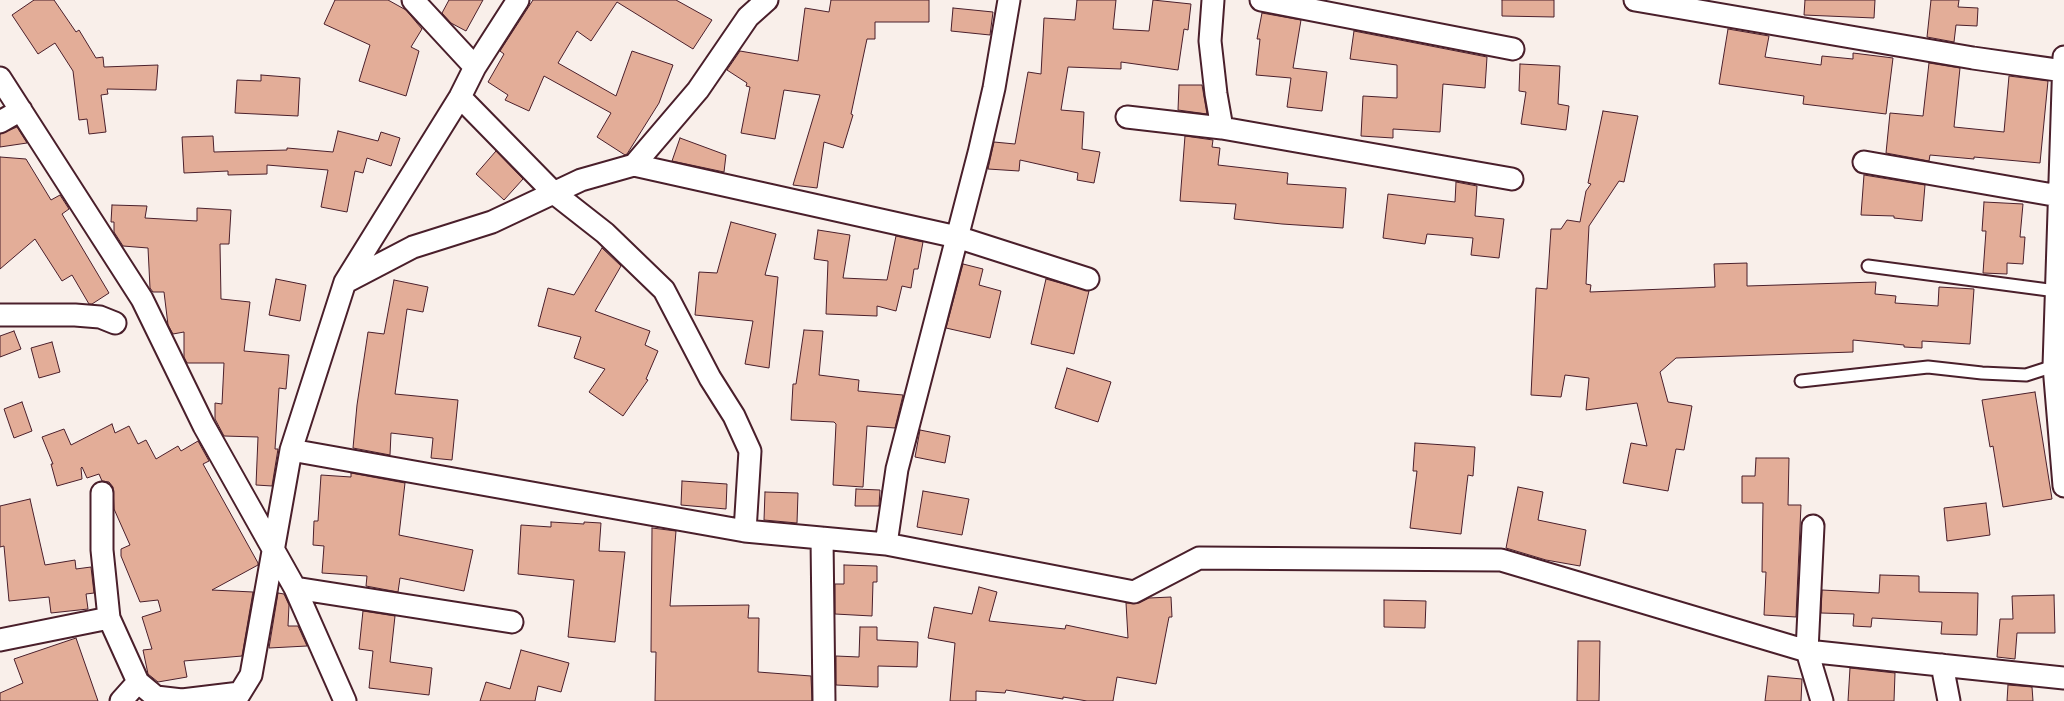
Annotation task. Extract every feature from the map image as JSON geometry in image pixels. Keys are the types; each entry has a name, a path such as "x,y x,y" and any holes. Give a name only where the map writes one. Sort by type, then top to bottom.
{"street":[{"path":"413,0 476,67"},
{"path":"102,493 102,550 109,618 138,682 156,697 182,700 237,697 251,675 291,450 345,282 518,0"},
{"path":"634,164 698,90 748,17 767,0"},
{"path":"886,544 896,469 979,154 994,88 1009,0"},
{"path":"1213,0 1210,41 1222,128"},
{"path":"1261,0 1513,49"},
{"path":"1636,0 1964,57 2064,70"},
{"path":"2064,56 2054,366 2064,486"},
{"path":"0,78 142,299 204,426 295,588 345,701"},
{"path":"460,97 554,193 605,232 664,290 710,378 734,416 750,451 745,531"},
{"path":"0,122 21,110"},
{"path":"1128,117 1222,128 1512,179"},
{"path":"1864,162 2059,196"},
{"path":"345,282 413,247 492,222 581,180 634,164 956,236 1088,278"},
{"path":"0,315 75,315 100,317 116,324"},
{"path":"291,450 745,531 886,544 1134,592 1199,558 1501,560 1807,651 2064,678"},
{"path":"1813,526 1807,651 1822,701"},
{"path":"822,538 824,701"},
{"path":"295,588 512,622"},
{"path":"0,640 109,618"},
{"path":"1942,665 1950,701"},
{"path":"121,701 138,682"}],"lane":[{"path":"1868,266 2056,291"},
{"path":"1801,380 1928,367 2026,376 2054,366"}],"building":[{"path":"34,0 54,0 76,32 79,30 96,58 103,57 104,67 158,65 156,90 107,89 108,94 101,95 106,132 89,134 87,119 79,120 73,71 55,43 38,54 12,15"},
{"path":"335,0 388,0 406,10 422,29 411,47 419,51 406,96 359,81 370,45 324,24"},
{"path":"449,0 483,0 466,31 451,23 442,13"},
{"path":"533,0 676,0 712,20 693,49 617,2 591,41 577,31 558,63 616,96 632,51 673,65 659,103 627,154 625,155 597,137 611,113 544,76 529,111 505,100 508,95 488,82 504,54 500,51"},
{"path":"831,0 929,0 929,22 875,22 875,39 867,39 851,114 853,115 843,148 824,142 817,188 793,185 820,95 784,90 775,139 741,133 750,87 746,86 747,83 727,70 740,51 798,61 805,8 829,12"},
{"path":"1077,0 1116,0 1113,29 1149,31 1153,0 1191,4 1188,30 1184,29 1178,70 1121,62 1121,69 1068,67 1061,110 1084,112 1082,149 1100,152 1094,183 1077,180 1078,173 1020,160 1019,171 988,169 994,142 1015,144 1028,72 1041,74 1044,18 1075,20"},
{"path":"1502,0 1554,0 1554,17 1502,16"},
{"path":"1805,0 1875,0 1874,18 1804,15"},
{"path":"1931,0 1959,0 1958,7 1978,8 1977,26 1956,25 1954,42 1927,37"},
{"path":"953,8 993,12 990,35 951,31"},
{"path":"1262,13 1301,20 1293,68 1327,72 1322,111 1287,107 1291,78 1256,75 1260,39 1257,39"},
{"path":"1728,29 1769,36 1765,57 1821,65 1822,56 1853,59 1853,53 1893,58 1886,114 1803,104 1804,96 1719,84"},
{"path":"1354,31 1487,57 1485,88 1443,84 1440,132 1393,129 1393,138 1361,136 1363,96 1397,98 1397,65 1350,59"},
{"path":"1929,63 1960,68 1954,127 2004,132 2009,76 2048,81 2040,163 1930,155 1929,161 1886,153 1890,113 1923,116"},
{"path":"1520,64 1560,66 1558,104 1569,106 1566,130 1521,124 1526,92 1519,91"},
{"path":"261,75 300,78 298,116 235,113 237,80 261,81"},
{"path":"1179,85 1202,85 1207,114 1178,110"},
{"path":"1603,111 1638,116 1624,182 1619,181 1589,226 1586,284 1591,285 1590,292 1715,287 1714,264 1747,263 1747,286 1876,282 1875,294 1896,296 1895,303 1938,306 1939,287 1974,289 1970,344 1922,341 1922,348 1853,340 1853,352 1676,358 1660,372 1668,402 1692,406 1684,450 1676,449 1668,491 1623,483 1631,443 1647,446 1637,403 1586,410 1589,378 1565,375 1561,397 1531,395 1536,288 1547,289 1551,229 1561,229 1567,220 1580,222 1586,191 1591,184 1588,183"},
{"path":"17,127 27,143 0,147 0,134"},
{"path":"338,131 378,141 381,132 400,138 391,166 367,158 363,173 355,171 347,212 321,207 328,170 267,165 267,174 228,175 228,171 184,173 182,137 213,136 214,152 287,150 287,148 333,152"},
{"path":"1185,136 1213,140 1212,147 1220,148 1218,165 1288,173 1287,184 1346,188 1343,228 1234,219 1236,204 1180,201"},
{"path":"680,138 726,155 724,172 672,161"},
{"path":"496,151 523,179 504,200 476,174"},
{"path":"0,157 26,159 51,200 60,195 69,209 62,214 109,293 89,304 72,275 62,281 35,239 0,269"},
{"path":"1864,175 1925,185 1922,221 1894,218 1894,216 1861,215"},
{"path":"1456,182 1477,186 1475,216 1504,219 1499,258 1471,255 1473,238 1427,234 1425,244 1383,238 1388,194 1455,202"},
{"path":"1984,202 2023,204 2020,237 2025,237 2023,264 2007,263 2007,274 1983,273 1986,231 1982,231"},
{"path":"112,205 147,206 145,218 197,221 197,208 231,210 229,244 220,244 221,299 250,302 244,351 289,355 286,389 279,388 275,449 278,449 272,486 256,485 258,437 224,436 215,419 215,403 222,404 224,363 187,363 184,357 184,332 173,334 168,325 164,292 153,292 150,288 148,248 123,246 114,232 114,222 111,222"},
{"path":"731,222 776,234 765,275 778,277 769,368 745,364 753,321 695,315 699,272 717,273"},
{"path":"818,230 850,235 843,278 887,280 896,236 923,242 918,269 914,269 911,288 902,286 896,311 877,306 877,316 826,314 828,261 814,259"},
{"path":"602,248 621,266 595,311 650,331 645,345 658,351 646,379 648,380 623,416 589,392 605,369 574,358 581,337 538,326 548,288 574,295"},
{"path":"963,264 983,269 979,285 1001,291 990,338 946,328"},
{"path":"276,279 306,285 300,321 269,315"},
{"path":"1046,279 1089,291 1074,354 1031,344"},
{"path":"394,280 428,287 423,312 407,309 395,394 458,400 452,460 431,458 433,438 391,433 390,455 353,448 357,405 368,332 384,334"},
{"path":"804,330 823,331 819,375 859,380 858,391 903,395 895,428 867,426 863,487 833,485 836,424 834,422 791,420 793,384 796,384"},
{"path":"14,331 21,349 0,357 0,336"},
{"path":"52,342 60,372 39,378 31,348"},
{"path":"1067,368 1111,382 1098,422 1055,408"},
{"path":"2035,392 2052,499 2003,507 1993,446 1990,447 1982,400"},
{"path":"22,402 32,431 14,438 4,409"},
{"path":"112,424 115,433 129,426 138,444 146,440 156,459 178,446 181,451 198,441 209,461 203,464 258,563 258,565 212,590 253,592 242,656 184,661 187,677 158,682 148,674 143,650 152,649 142,617 161,611 158,600 140,602 121,556 121,549 130,545 114,509 113,487 109,482 102,481 99,474 87,478 82,467 82,479 57,486 51,464 53,464 42,437 64,429 71,445"},
{"path":"920,430 950,436 945,463 915,457"},
{"path":"1415,443 1475,447 1473,476 1468,475 1461,534 1410,528 1417,471 1413,471"},
{"path":"1756,458 1789,458 1788,505 1801,505 1796,617 1764,615 1766,572 1762,572 1763,503 1742,503 1742,476 1755,476"},
{"path":"351,473 405,483 399,535 473,550 464,591 400,578 398,592 366,586 367,576 322,573 324,546 313,545 314,521 318,521 321,475 351,477"},
{"path":"682,481 727,484 726,509 681,505"},
{"path":"1518,487 1543,492 1538,520 1586,530 1580,566 1546,560 1506,548"},
{"path":"856,489 880,490 879,506 855,506"},
{"path":"923,491 969,499 962,535 917,527"},
{"path":"765,492 798,493 797,523 764,520"},
{"path":"30,499 45,565 75,560 76,569 91,567 94,593 86,594 88,609 51,613 49,597 9,601 4,546 0,547 0,506"},
{"path":"1986,503 1990,535 1947,541 1944,508"},
{"path":"551,522 601,523 599,551 625,552 615,642 568,637 574,580 518,574 521,525 551,527"},
{"path":"652,528 676,531 670,606 749,605 748,618 759,618 758,672 811,676 812,701 655,701 656,652 651,652"},
{"path":"844,565 877,566 877,582 873,582 872,616 835,614 835,584 844,584"},
{"path":"1880,575 1919,576 1919,592 1978,593 1977,635 1941,634 1942,622 1872,618 1871,627 1853,626 1854,614 1821,613 1822,590 1879,593"},
{"path":"979,587 997,592 989,621 1065,629 1066,625 1128,638 1126,603 1139,603 1149,598 1171,597 1172,617 1169,617 1156,684 1117,677 1113,701 1087,701 1063,697 1063,699 1006,690 1005,693 976,691 976,701 950,701 955,643 928,638 934,607 972,614"},
{"path":"278,593 284,594 289,605 288,626 298,626 307,646 269,648"},
{"path":"2054,595 2055,633 2017,633 2015,659 1997,657 2000,619 2013,619 2012,596"},
{"path":"1384,600 1426,601 1425,628 1384,627"},
{"path":"363,611 395,616 390,662 432,668 429,695 369,688 373,651 359,649"},
{"path":"860,627 877,627 877,640 918,642 917,667 878,666 878,687 836,685 836,656 859,657"},
{"path":"76,638 98,701 0,701 0,693 23,683 14,659"},
{"path":"1578,641 1600,641 1599,701 1577,701"},
{"path":"521,650 569,663 561,692 538,686 535,701 480,701 486,682 510,689"},
{"path":"1850,668 1895,673 1894,701 1848,701"},
{"path":"1768,676 1802,679 1801,701 1765,701"},
{"path":"2008,685 2032,687 2033,701 2007,701"}]}
